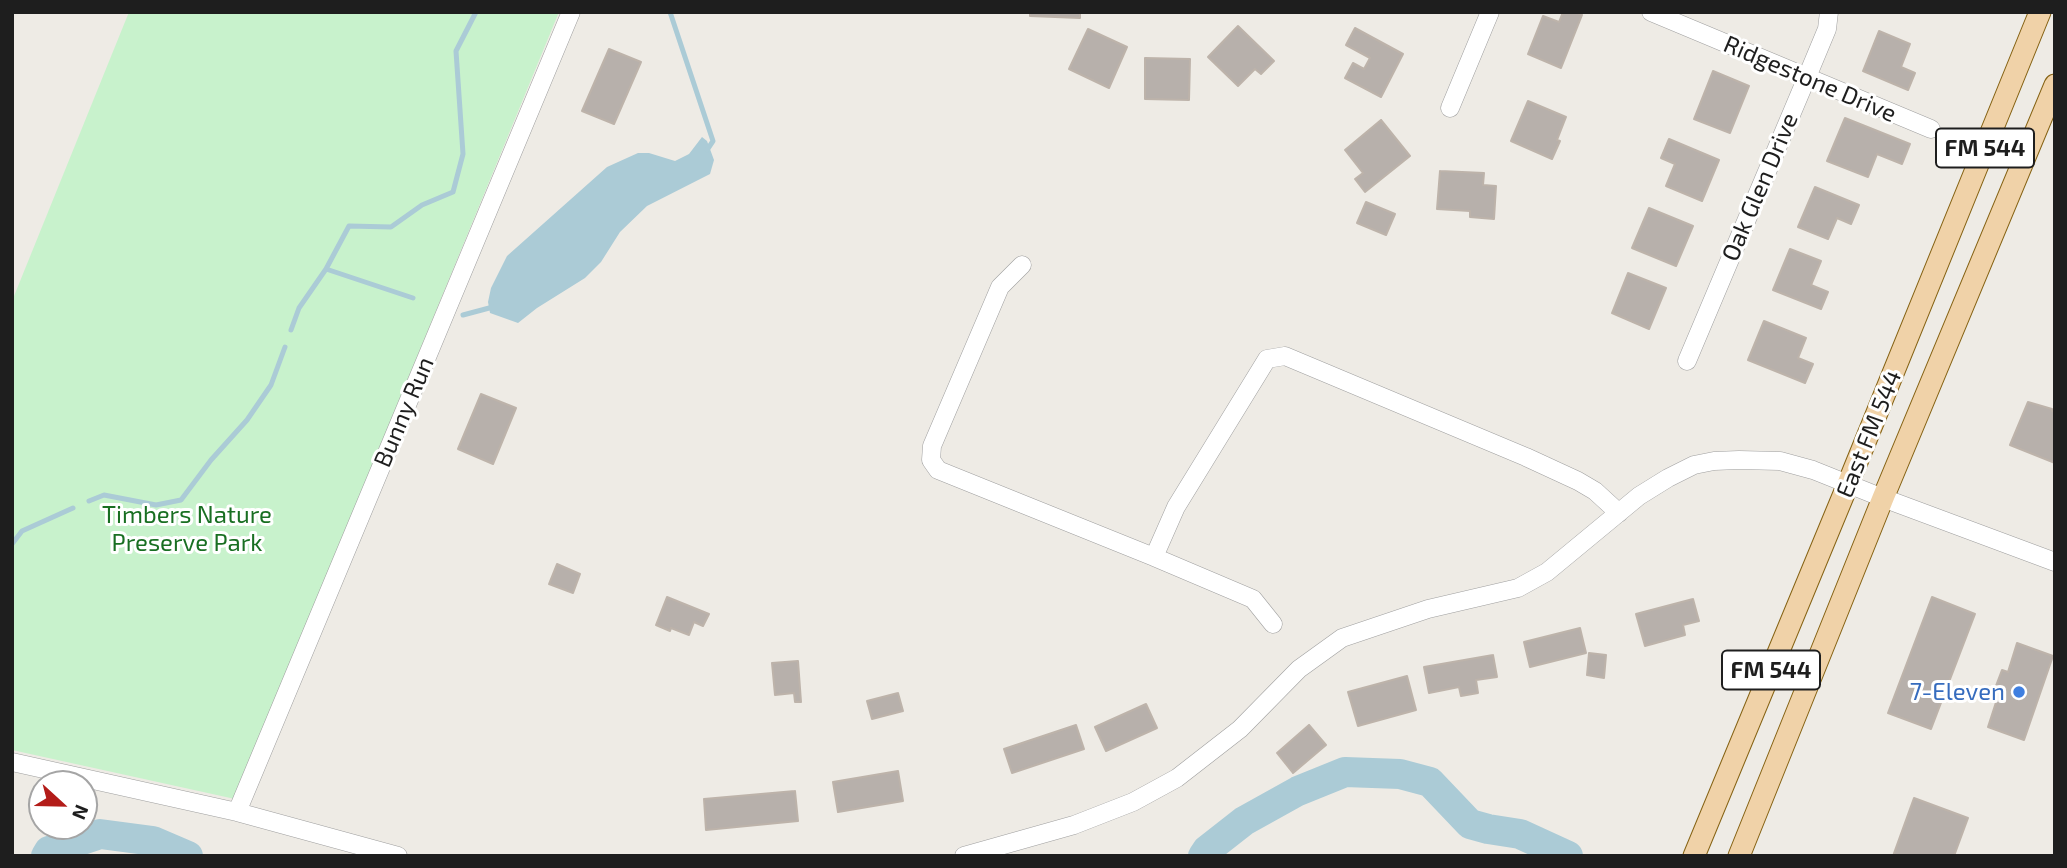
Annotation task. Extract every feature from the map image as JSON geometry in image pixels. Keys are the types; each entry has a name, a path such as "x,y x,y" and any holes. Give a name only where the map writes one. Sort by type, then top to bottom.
{"main road":[{"name":"East FM 544","path":"1694,856 2040,12"},
{"name":"East FM 544","path":"1740,856 1883,498 2055,85"}],"street":[{"name":"Bunny Run","path":"237,812 571,12"},
{"path":"1450,108 1490,12"},
{"name":"Ridgestone Drive","path":"1651,12 1931,129"},
{"name":"Oak Glen Drive","path":"1687,361 1807,77 1826,29 1829,12"},
{"path":"1022,265 999,287 932,446 931,460 937,470 1154,556 1253,599 1273,624"},
{"path":"1154,556 1176,507 1267,359 1285,356 1514,451 1595,491 1619,513"},
{"path":"964,856 1074,825 1133,802 1177,778 1240,729 1299,669 1342,638 1428,609 1518,587 1547,572 1639,496 1694,465 1714,461 1780,461 1813,470 2055,562"},
{"path":"12,762 237,812 398,856"}],"green space":[{"name":"Timbers Nature Preserve Park","path":"129,12 559,12 235,799 12,750 12,301"}],"water":[{"path":"702,137 707,141 714,160 710,174 647,206 620,232 601,262 585,278 518,323 490,313 488,302 491,288 507,256 607,167 638,153 649,153 675,161 689,154"}],"building":[{"path":"1030,12 1080,12 1080,18 1030,16"},
{"path":"1563,12 1582,15 1561,68 1528,54 1543,16 1559,22"},
{"path":"1238,26 1274,61 1261,74 1255,69 1238,86 1208,57"},
{"path":"1355,28 1403,54 1381,97 1345,78 1353,63 1364,69 1370,58 1346,45"},
{"path":"1088,29 1127,47 1109,88 1069,69"},
{"path":"1879,31 1910,44 1901,67 1915,73 1908,90 1863,71"},
{"path":"609,49 641,62 614,124 582,111"},
{"path":"1145,58 1190,59 1189,100 1145,99"},
{"path":"1713,71 1749,86 1730,133 1694,119"},
{"path":"1528,101 1566,117 1552,159 1511,141"},
{"path":"1845,118 1910,144 1902,164 1877,154 1868,177 1827,161"},
{"path":"1381,120 1410,156 1365,192 1355,179 1363,173 1345,150"},
{"path":"1669,139 1719,160 1702,201 1666,186 1675,164 1661,158"},
{"path":"1440,171 1484,173 1483,185 1496,186 1494,219 1470,217 1470,211 1437,209"},
{"path":"1815,187 1859,205 1851,224 1837,218 1828,239 1798,227"},
{"path":"1366,202 1395,214 1386,235 1357,223"},
{"path":"1649,208 1693,226 1676,266 1632,248"},
{"path":"1790,249 1821,261 1811,285 1828,292 1821,309 1773,290"},
{"path":"1628,273 1666,288 1649,329 1612,313"},
{"path":"1764,321 1806,338 1798,358 1813,364 1805,383 1748,360"},
{"path":"481,394 516,408 493,464 458,449"},
{"path":"2028,402 2055,412 2055,463 2010,445"},
{"path":"557,564 580,574 573,593 549,584"},
{"path":"667,597 709,614 703,626 694,622 689,635 656,625"},
{"name":"7-Eleven","path":"1932,597 1975,614 1931,729 1888,713"},
{"path":"1693,599 1699,621 1683,625 1685,635 1645,646 1636,614"},
{"path":"1580,628 1586,653 1530,667 1524,642"},
{"name":"7-Eleven","path":"2017,643 2053,656 2024,740 1988,727 1999,693 1994,691 2002,670 2008,672"},
{"path":"1589,653 1606,655 1604,678 1587,675"},
{"path":"1493,655 1497,677 1476,680 1478,693 1461,696 1459,687 1429,693 1424,667"},
{"path":"798,661 801,702 795,702 794,693 775,695 772,663"},
{"path":"1407,676 1416,710 1358,726 1348,692"},
{"path":"898,693 903,711 872,719 867,701"},
{"path":"1146,704 1157,728 1106,751 1095,727"},
{"path":"1076,725 1084,749 1012,773 1004,749"},
{"path":"1309,725 1326,745 1293,773 1277,753"},
{"path":"898,771 903,801 838,812 833,782"},
{"path":"795,791 798,821 706,830 704,799"},
{"path":"1914,798 1968,818 1954,856 1893,856"}],"waterway":[{"path":"326,269 349,226 391,227 422,205 453,192 463,154 456,51 476,12"},
{"path":"670,12 713,141 707,150"},
{"path":"291,330 299,308 326,269 413,298"},
{"path":"463,315 493,307"},
{"path":"89,501 104,495 156,505 181,500 211,460 247,420 271,385 285,347"},
{"path":"12,544 22,531 73,508"},
{"path":"1203,856 1244,821 1298,791 1345,772 1400,774 1430,782 1470,824 1520,834 1568,856"},
{"path":"46,856 49,851 100,834 153,841 188,856"}],"place":[{"name":"7-Eleven","path":"2019,692"}]}
